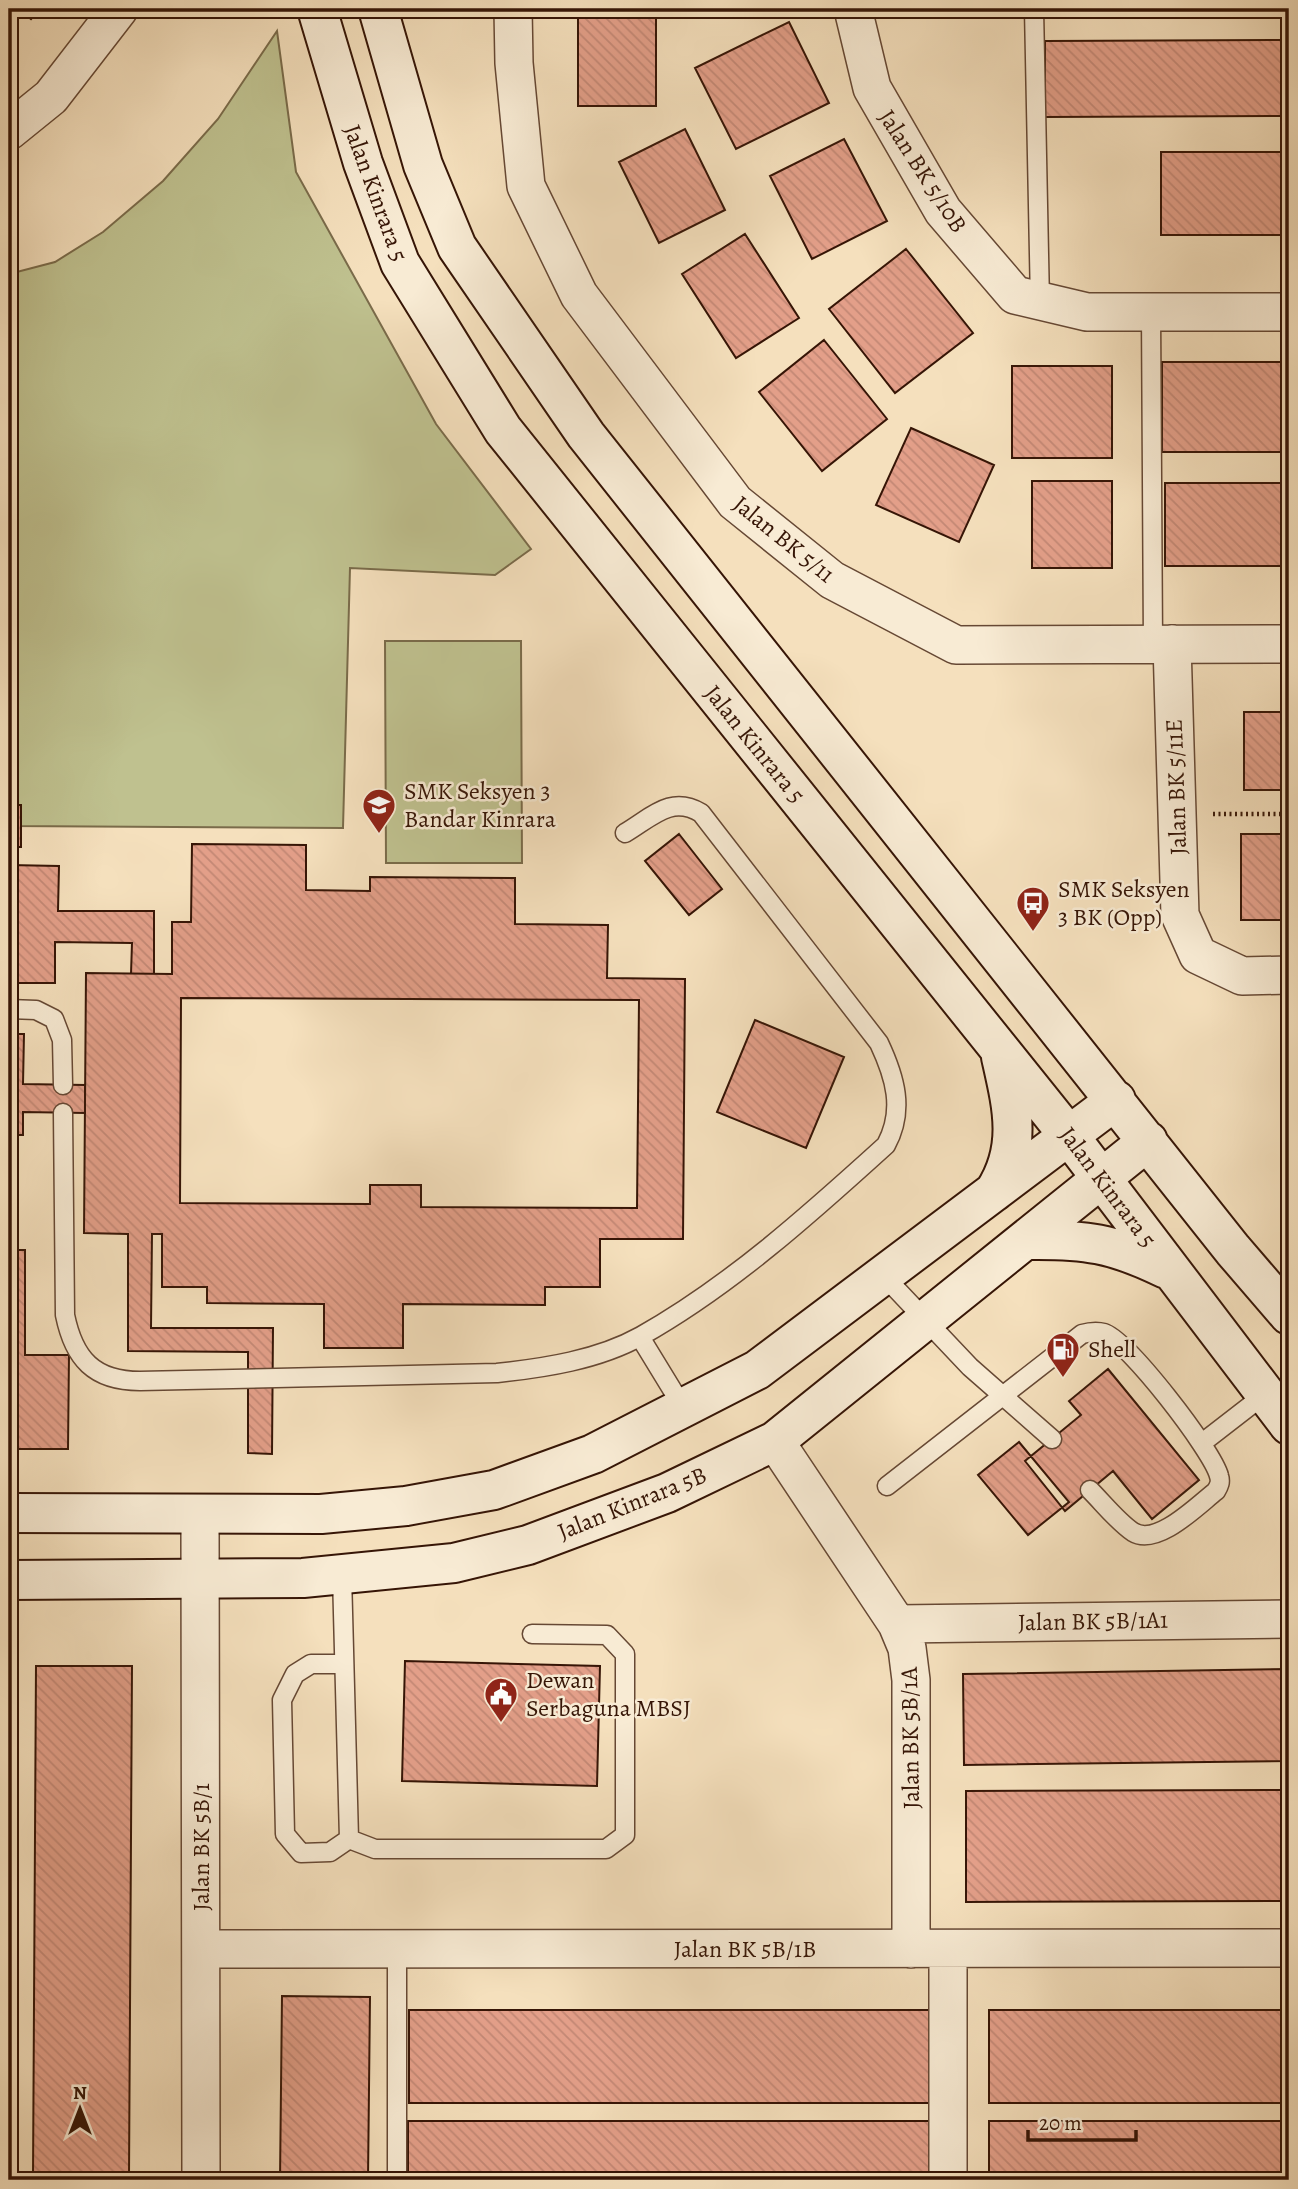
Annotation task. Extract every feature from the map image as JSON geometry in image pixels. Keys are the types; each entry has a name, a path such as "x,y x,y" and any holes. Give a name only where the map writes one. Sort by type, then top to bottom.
{"main road":[{"name":"Jalan Kinrara 5","path":"317,9 363,163 400,263 503,430 1070,1137 1289,1425"},
{"path":"378,9 423,165 457,247 586,435 1233,1250 1289,1315"},
{"path":"994,1192 1008,1171 1013,1134 1011,1102 999,1048"},
{"path":"9,1513 321,1514 406,1506 494,1490 593,1454 757,1370 1116,1100"},
{"name":"Jalan Kinrara 5B","path":"9,1580 201,1581 342,1575 454,1563 528,1545 667,1493 775,1441 1148,1141"},
{"path":"1026,1240 1071,1239 1102,1243 1125,1249 1171,1272"}],"street":[{"path":"9,131 51,97 119,9"},
{"name":"Jalan BK 5/11","path":"513,9 514,63 526,186 579,295 734,502 832,580 956,645 1289,643"},
{"name":"Jalan BK 5/10B","path":"853,9 872,88 943,212 1015,295 1087,312 1289,312"},
{"name":"Jalan BK 5/11E","path":"1162,644 1177,815 1180,915 1198,955 1242,976 1289,975"},
{"name":"Jalan BK 5B/1A","path":"775,1441 897,1624 908,1648 911,1680 911,1949"},
{"name":"Jalan BK 5B/1","path":"200,1514 201,2180"},
{"name":"Jalan BK 5B/1A1","path":"897,1624 1289,1619"},
{"name":"Jalan BK 5B/1B","path":"202,1950 1289,1948"},
{"path":"948,1949 948,2180"}],"lane":[{"path":"1034,9 1040,303"},
{"path":"1151,312 1162,644"},
{"path":"63,1113 65,1315 70,1338 83,1359 100,1375 117,1381 140,1381 497,1373 540,1368 601,1352 640,1337 721,1284 886,1145 894,1131 897,1092 892,1071 879,1043 701,813 688,806 673,804 625,833"},
{"path":"9,1009 36,1010 54,1018 62,1040 63,1085"},
{"path":"882,1274 970,1367 1052,1439"},
{"path":"887,1486 1082,1334 1105,1333 1118,1342 1151,1378 1202,1443 1219,1475 1220,1484 1216,1491 1162,1533 1135,1533 1090,1490"},
{"path":"640,1337 684,1409"},
{"path":"1202,1443 1264,1395"},
{"path":"342,1575 349,1839"},
{"path":"349,1839 375,1849 606,1849 625,1835 625,1654 607,1635 533,1634"},
{"path":"344,1664 311,1664 295,1674 282,1700 285,1834 301,1853 330,1852 349,1839"},
{"path":"397,1950 397,2180"}],"path":[{"path":"1177,815 1289,814"}],"green space":[{"path":"277,31 296,172 436,424 531,549 495,575 350,568 343,828 9,826 9,274 55,262 103,232 163,181 218,119"},
{"path":"385,641 521,641 522,863 386,863"}],"building":[{"path":"19,9 40,9 31,19"},
{"path":"578,9 656,9 656,106 578,106"},
{"path":"789,22 829,103 736,149 695,68"},
{"path":"1289,40 1289,116 1045,117 1045,41"},
{"path":"685,129 725,210 659,243 619,162"},
{"path":"844,139 887,221 812,259 770,176"},
{"path":"1161,152 1289,152 1289,235 1161,235"},
{"path":"745,234 799,318 736,358 682,274"},
{"path":"906,249 973,333 895,393 829,309"},
{"path":"824,340 887,419 822,471 759,392"},
{"path":"1162,362 1289,362 1289,452 1162,452"},
{"path":"1012,366 1112,366 1112,458 1012,458"},
{"path":"911,428 994,465 959,542 876,505"},
{"path":"1032,481 1112,481 1112,568 1032,568"},
{"path":"1165,483 1289,483 1289,566 1165,566"},
{"path":"1244,712 1289,712 1289,790 1244,790"},
{"path":"9,805 21,805 21,847 9,847"},
{"path":"679,834 722,889 689,915 645,861"},
{"path":"1241,834 1289,834 1289,920 1241,920"},
{"path":"192,844 306,845 306,890 370,891 370,877 515,878 515,924 608,925 607,978 685,979 683,1239 600,1239 600,1287 545,1287 545,1305 403,1304 403,1348 324,1348 324,1304 207,1303 207,1287 162,1287 162,1234 152,1234 151,1328 273,1328 272,1454 248,1453 248,1352 128,1351 128,1234 84,1233 86,973 172,974 172,922 191,922","holes":["181,998 639,1000 637,1208 421,1207 421,1185 370,1185 370,1204 180,1203"]},
{"path":"9,865 59,866 58,911 154,911 154,974 131,974 132,943 55,942 55,983 9,983"},
{"path":"755,1020 844,1057 806,1148 717,1112"},
{"path":"9,1034 24,1034 23,1084 85,1085 85,1113 23,1112 23,1135 9,1135"},
{"path":"9,1250 25,1250 25,1355 69,1355 68,1449 9,1449"},
{"path":"1108,1369 1199,1480 1152,1519 1113,1471 1065,1511 1025,1461 1081,1415 1069,1401"},
{"path":"1019,1442 1069,1502 1028,1535 978,1475"},
{"name":"Dewan Serbaguna MBSJ","path":"405,1661 600,1666 597,1786 402,1781"},
{"path":"36,1666 132,1666 129,2178 33,2177"},
{"path":"1289,1669 1289,1761 964,1765 963,1674"},
{"path":"1289,1790 1289,1901 966,1902 966,1791"},
{"path":"9,1948 12,2180 9,2180"},
{"path":"282,1996 370,1997 368,2180 280,2180"},
{"path":"409,2010 931,2010 931,2103 409,2103"},
{"path":"989,2010 1289,2010 1289,2103 989,2103"},
{"path":"408,2121 931,2121 931,2180 408,2180"},
{"path":"989,2121 1289,2121 1289,2180 989,2180"}],"place":[{"name":"SMK Seksyen 3 Bandar Kinrara","path":"379,835"},
{"name":"SMK Seksyen 3 BK (Opp)","path":"1033,933"},
{"name":"Shell","path":"1063,1379"},
{"name":"Dewan Serbaguna MBSJ","path":"501,1724"}]}
